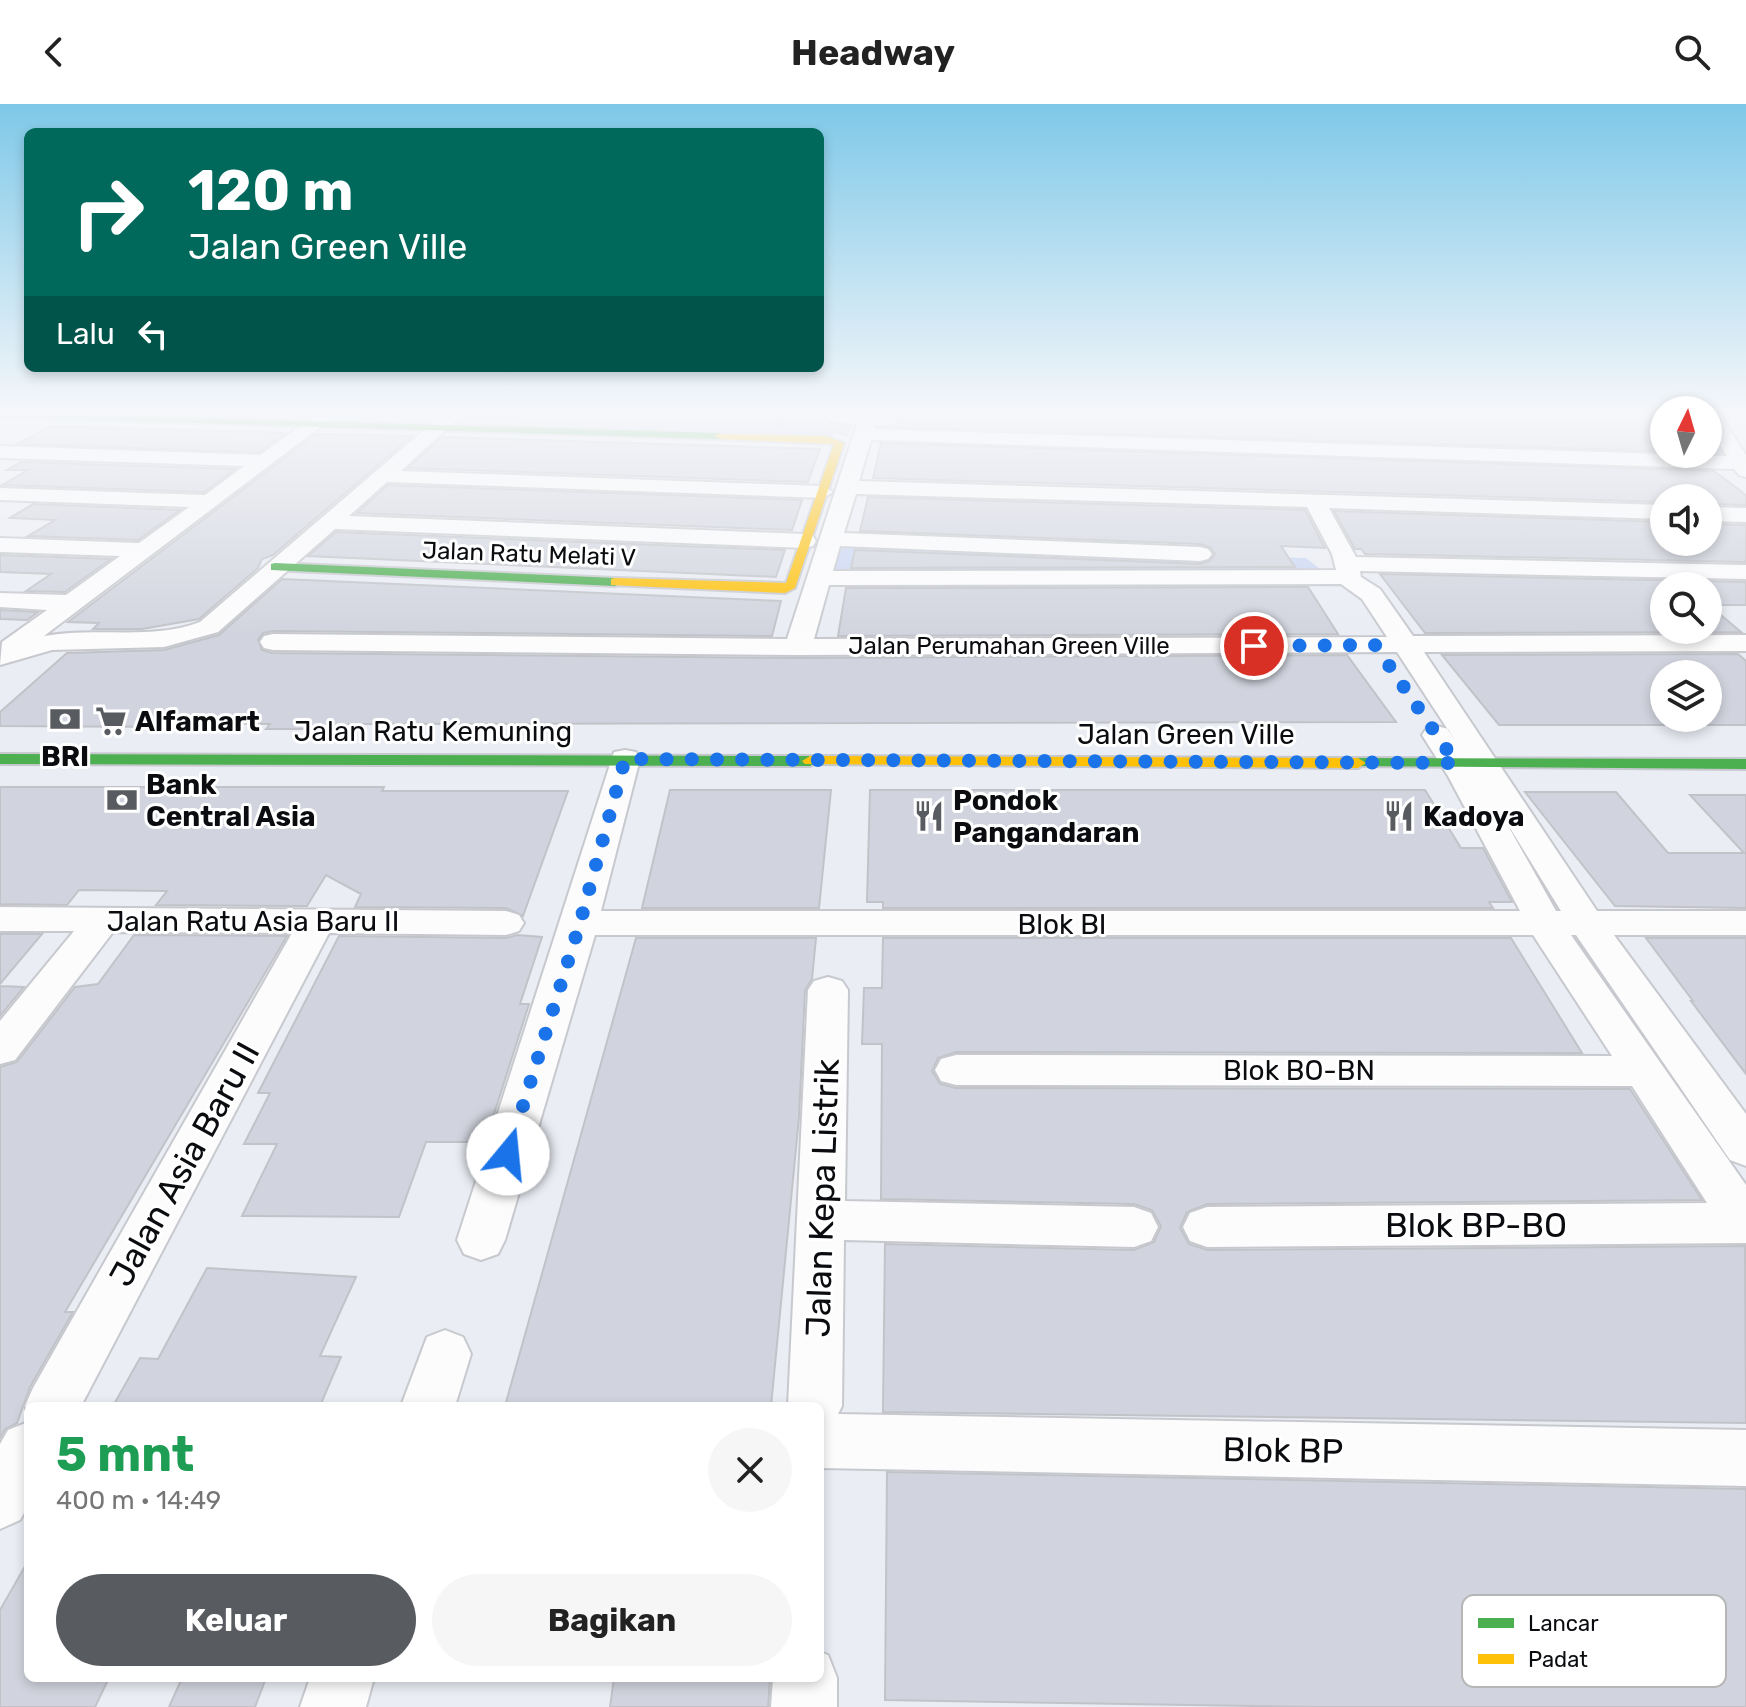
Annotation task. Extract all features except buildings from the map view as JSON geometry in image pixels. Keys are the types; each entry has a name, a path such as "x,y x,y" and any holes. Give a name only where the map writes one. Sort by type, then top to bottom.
{"street":[{"path":"0,656 228,487"},
{"path":"0,656 65,640 154,641 192,635 220,619 367,487"},
{"path":"730,487 1650,512"},
{"path":"798,647 830,539 834,487"},
{"path":"327,522 805,541 836,487"},
{"path":"0,494 208,501"},
{"path":"1315,502 1348,570 1341,586 1342,594 1390,645 1587,924 1731,1106 1746,1148"},
{"path":"1722,514 1746,515"},
{"path":"830,539 1348,570"},
{"name":"Jalan Ratu Melati V","path":"275,567 780,589 791,585 805,541"},
{"path":"0,545 141,550"},
{"path":"818,578 1348,570 1746,572"},
{"path":"0,600 68,603"},
{"name":"Jalan Perumahan Green Ville","path":"273,642 798,647 1746,643"},
{"name":"Jalan Ratu Kemuning","path":"0,759 625,759"},
{"path":"481,1240 580,923 625,759"},
{"name":"Jalan Green Ville","path":"625,759 1746,764"},
{"path":"1471,763 1544,923 1746,1223"},
{"name":"Jalan Ratu Asia Baru II","path":"0,919 506,923"},
{"path":"0,1049 103,920"},
{"name":"Jalan Asia Baru II","path":"54,1402 317,921"},
{"name":"Blok BI","path":"580,923 829,956 1544,923 1746,923"},
{"name":"Jalan Kepa Listrik","path":"815,1402 829,956"},
{"name":"Blok BO-BN","path":"956,1070 1642,1071"},
{"path":"821,1220 1134,1227"},
{"name":"Blok BP-BO","path":"1207,1227 1746,1223"},
{"path":"429,1402 445,1354"},
{"name":"Blok BP","path":"824,1441 1746,1458"},
{"path":"0,1500 24,1456"},
{"path":"333,1707 341,1682"},
{"path":"804,1707 805,1682"}],"shaded area":[{"path":"838,541 1306,558 1329,576 828,575"}],"traffic: fast":[{"path":"275,567 615,582"},
{"path":"0,759 810,761"},
{"path":"1358,763 1746,764"}],"traffic: slow":[{"path":"615,582 785,589 791,585 824,487"},
{"path":"810,761 1358,763"}],"place":[{"name":"BRI","path":"65,719"},
{"name":"Alfamart","path":"111,721"},
{"name":"Bank Central Asia","path":"122,800"},
{"name":"Pondok Pangandaran","path":"929,816"},
{"name":"Kadoya","path":"1399,816"}],"route":[{"path":"508,1154 580,923 625,759 1456,763 1375,645 1254,646"}]}
